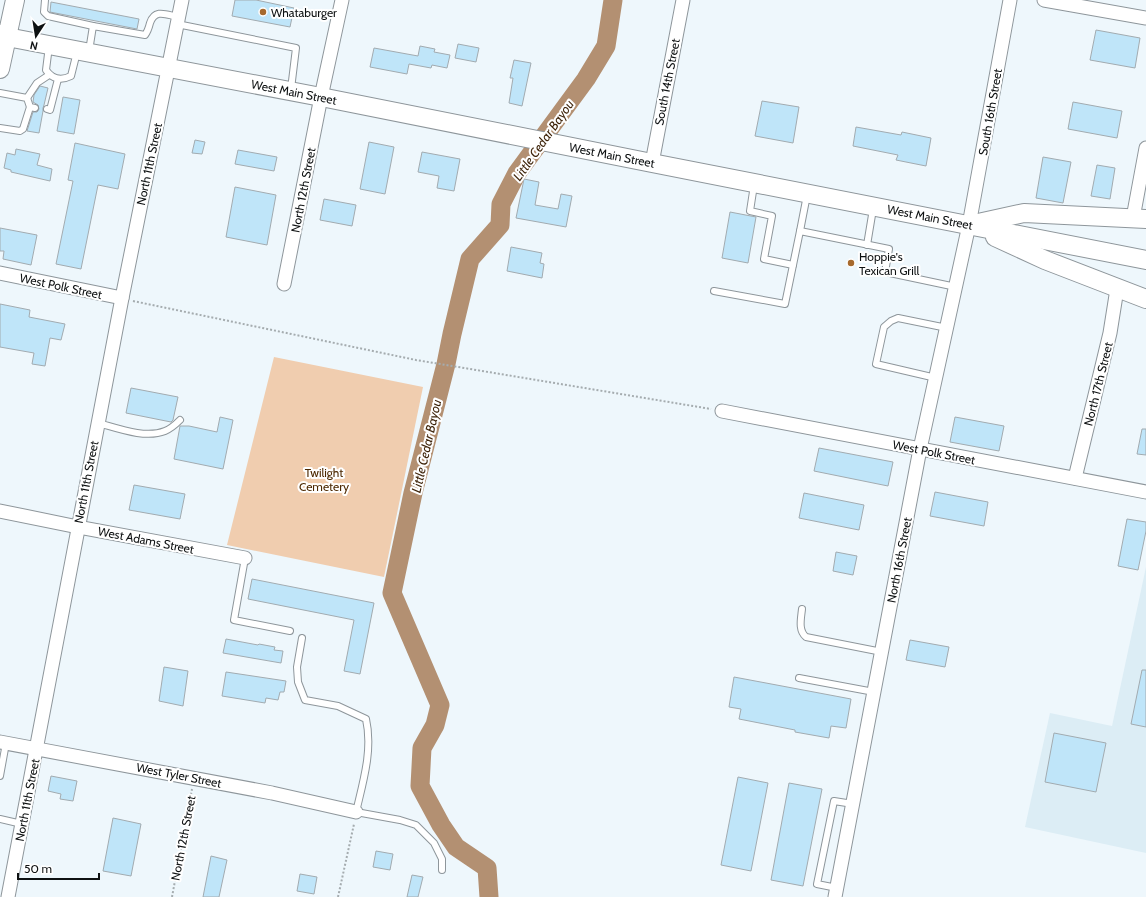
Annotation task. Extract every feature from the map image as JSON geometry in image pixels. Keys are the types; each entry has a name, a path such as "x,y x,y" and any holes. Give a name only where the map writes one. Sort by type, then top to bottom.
{"main road":[{"path":"0,69 2,36 15,0"},
{"name":"West Main Street","path":"2,36 291,91 472,128 1146,260"},
{"path":"969,225 1024,213 1139,218"},
{"path":"969,225 1045,260 1146,299"}],"street":[{"name":"North 11th Street","path":"8,897 122,298 182,0"},
{"name":"North 12th Street","path":"284,284 342,0"},
{"name":"South 14th Street","path":"652,163 683,0"},
{"name":"South 16th Street","path":"969,225 1010,0"},
{"path":"1044,0 1146,18"},
{"path":"1139,218 1146,148"},
{"name":"North 16th Street","path":"836,892 920,449 969,225"},
{"name":"West Polk Street","path":"0,273 122,298"},
{"name":"North 17th Street","path":"1075,478 1110,333 1117,289"},
{"name":"West Polk Street","path":"722,411 1146,492"},
{"name":"West Adams Street","path":"0,511 245,558"},
{"name":"West Tyler Street","path":"3,743 194,778 356,812"}],"lane":[{"path":"45,0 44,12 48,16 93,26 145,35 148,32 152,16 159,13 178,21 296,48 291,91"},
{"path":"49,45 46,70 49,75 58,80 71,76 93,26"},
{"path":"27,98 37,82 49,75"},
{"path":"47,110 50,110 58,80"},
{"path":"0,93 27,98 33,107 23,129 20,131 0,128"},
{"path":"754,183 750,211 772,216 764,259 793,265"},
{"path":"714,291 785,304 807,193"},
{"path":"867,245 874,206"},
{"path":"800,231 889,249 885,272 956,287"},
{"path":"936,378 876,364 884,327 891,321 898,318 947,328"},
{"path":"98,423 137,433 158,433 166,431 180,420"},
{"path":"245,558 234,620 290,631"},
{"path":"802,609 801,629 802,634 806,637 882,652"},
{"path":"302,638 297,667 298,682 305,700 338,706 366,719 369,732 367,765 356,812 400,820 416,825 434,844 442,859 442,870"},
{"path":"799,678 874,692"},
{"path":"0,776 3,743"},
{"path":"836,892 817,884 834,801 853,804"},
{"path":"0,819 22,824"}],"path":[{"path":"122,298 416,360 722,411"},
{"name":"North 12th Street","path":"172,897 194,778"},
{"path":"338,897 356,812"}],"shaded area":[{"path":"1146,567 1146,853 1025,827 1050,713 1112,726"}],"green space":[{"name":"Twilight Cemetery","path":"274,357 423,387 384,577 227,545"}],"building":[{"name":"Whataburger","path":"235,0 256,0 294,8 290,27 232,16"},
{"path":"51,2 139,19 137,29 50,12"},
{"path":"1096,30 1140,38 1135,68 1090,60"},
{"path":"458,44 479,48 476,62 455,58"},
{"path":"420,46 435,49 434,52 450,55 447,68 432,65 431,68 409,64 407,74 370,67 374,48 418,56"},
{"path":"514,60 531,63 522,106 509,103 513,78 510,78"},
{"path":"40,86 48,88 39,133 27,131 33,112 37,112 39,109 38,105 33,102 34,95"},
{"path":"63,97 80,100 74,134 57,131"},
{"path":"762,101 799,107 793,143 755,136"},
{"path":"1073,102 1122,111 1117,138 1068,129"},
{"path":"856,127 901,135 902,132 931,138 926,166 896,160 898,155 853,146"},
{"path":"195,140 205,142 202,154 192,153"},
{"path":"369,142 394,147 385,194 360,189"},
{"path":"75,143 125,154 118,189 98,185 81,269 56,264 73,181 68,180"},
{"path":"16,149 40,154 37,165 52,169 50,181 11,172 11,170 4,168 7,153 15,155"},
{"path":"238,150 277,157 274,171 235,164"},
{"path":"422,152 460,159 454,191 437,188 439,176 418,172"},
{"path":"1043,157 1071,162 1063,203 1036,198"},
{"path":"1097,165 1115,168 1110,199 1091,196"},
{"path":"524,179 539,182 535,205 558,209 561,194 572,196 566,227 516,218"},
{"path":"235,187 276,195 267,245 226,237"},
{"path":"324,199 356,205 352,226 320,220"},
{"path":"730,212 756,217 748,263 722,258"},
{"path":"0,228 37,235 31,265 3,259 4,251 0,251"},
{"path":"511,247 542,253 540,263 544,264 542,278 507,271"},
{"path":"0,304 30,310 29,317 65,324 61,340 50,338 45,366 32,364 34,353 0,347"},
{"path":"131,388 178,397 173,420 171,422 126,413"},
{"path":"220,417 233,420 223,469 174,459 180,426 189,426 217,432"},
{"path":"955,417 1004,426 999,451 950,442"},
{"path":"1142,429 1146,429 1146,455 1137,454"},
{"path":"819,448 893,462 888,486 814,471"},
{"path":"134,485 185,494 180,519 129,510"},
{"path":"935,492 988,502 984,526 930,516"},
{"path":"804,493 864,505 859,530 799,518"},
{"path":"1127,519 1146,522 1146,531 1138,570 1118,566"},
{"path":"836,552 857,556 853,575 833,571"},
{"path":"252,579 374,603 360,674 344,671 354,620 248,599"},
{"path":"226,639 275,647 274,650 283,651 281,663 223,653"},
{"path":"910,640 949,647 945,667 906,660"},
{"path":"164,667 188,671 183,706 159,701"},
{"path":"1142,670 1146,670 1146,727 1131,724"},
{"path":"226,672 286,681 284,692 280,692 278,700 266,698 265,703 222,696"},
{"path":"734,677 851,699 846,728 831,726 829,738 739,719 741,709 729,707"},
{"path":"1054,733 1106,743 1096,792 1045,782"},
{"path":"51,776 77,781 73,801 60,799 61,794 48,791"},
{"path":"738,777 768,783 751,871 721,865"},
{"path":"789,783 822,789 803,886 771,880"},
{"path":"113,818 141,824 131,876 103,871"},
{"path":"376,851 393,854 390,870 373,867"},
{"path":"211,856 227,860 219,897 203,897"},
{"path":"300,874 317,877 314,894 297,891"},
{"path":"412,875 423,877 418,897 407,897"}],"waterway":[{"name":"Little Cedar Bayou","path":"489,897 487,868 456,847 441,825 420,786 422,748 435,725 440,705 392,593 413,493 446,364 470,259 500,225 501,204 517,173 586,79 606,46 613,0"}],"place":[{"name":"Whataburger","path":"263,12"},
{"name":"Hoppie's Texican Grill","path":"851,263"}]}
